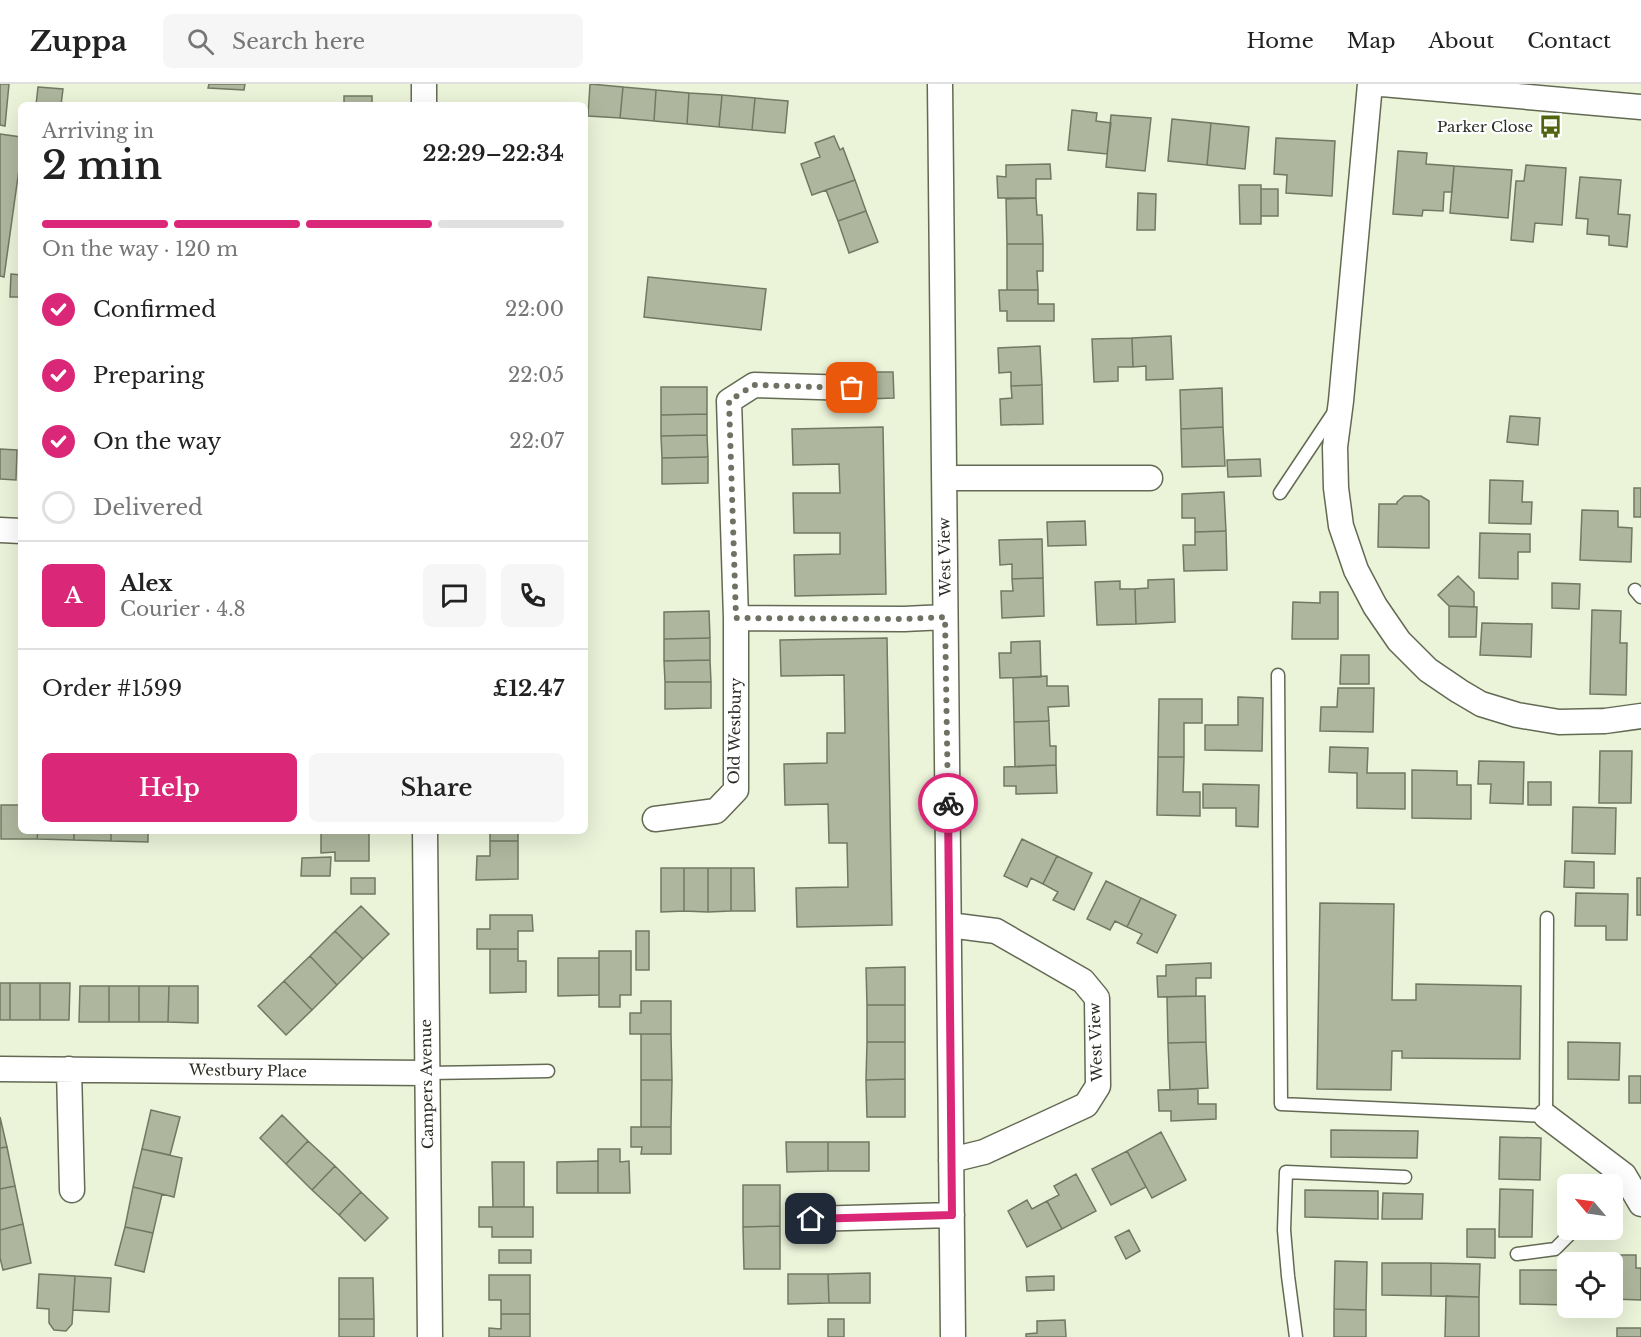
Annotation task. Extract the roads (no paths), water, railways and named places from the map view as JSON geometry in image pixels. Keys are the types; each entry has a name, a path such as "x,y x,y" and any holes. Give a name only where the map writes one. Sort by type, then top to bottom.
{"street":[{"path":"424,84 424,102"},
{"name":"West View","path":"940,84 953,1337"},
{"path":"1370,84 1335,447 1336,488 1341,526 1356,570 1375,606 1399,641 1428,670 1481,704 1517,715 1558,722 1605,721 1641,716"},
{"path":"1382,84 1641,106"},
{"name":"Old Westbury","path":"655,819 716,811 736,790 736,618 729,401 754,385 852,388"},
{"path":"944,478 1150,478"},
{"path":"0,531 18,531"},
{"path":"736,618 904,619 945,617"},
{"name":"Campers Avenue","path":"424,834 430,1337"},
{"name":"West View","path":"949,925 996,931 1083,981 1097,998 1098,1075 1098,1086 1086,1105 984,1152 951,1160"},
{"name":"Westbury Place","path":"0,1069 427,1073"},
{"path":"69,1070 72,1190"},
{"path":"1546,1116 1622,1174"},
{"path":"1623,1176 1641,1204"},
{"path":"811,1219 952,1215"}],"lane":[{"path":"1280,493 1341,401"},
{"path":"1278,675 1281,1104 1546,1116 1547,918"},
{"path":"427,1073 548,1071"},
{"path":"1296,1337 1284,1230 1286,1172 1405,1177"},
{"path":"1517,1254 1555,1249 1564,1240"}],"place":[{"name":"Parker Close","path":"1551,127"}]}
